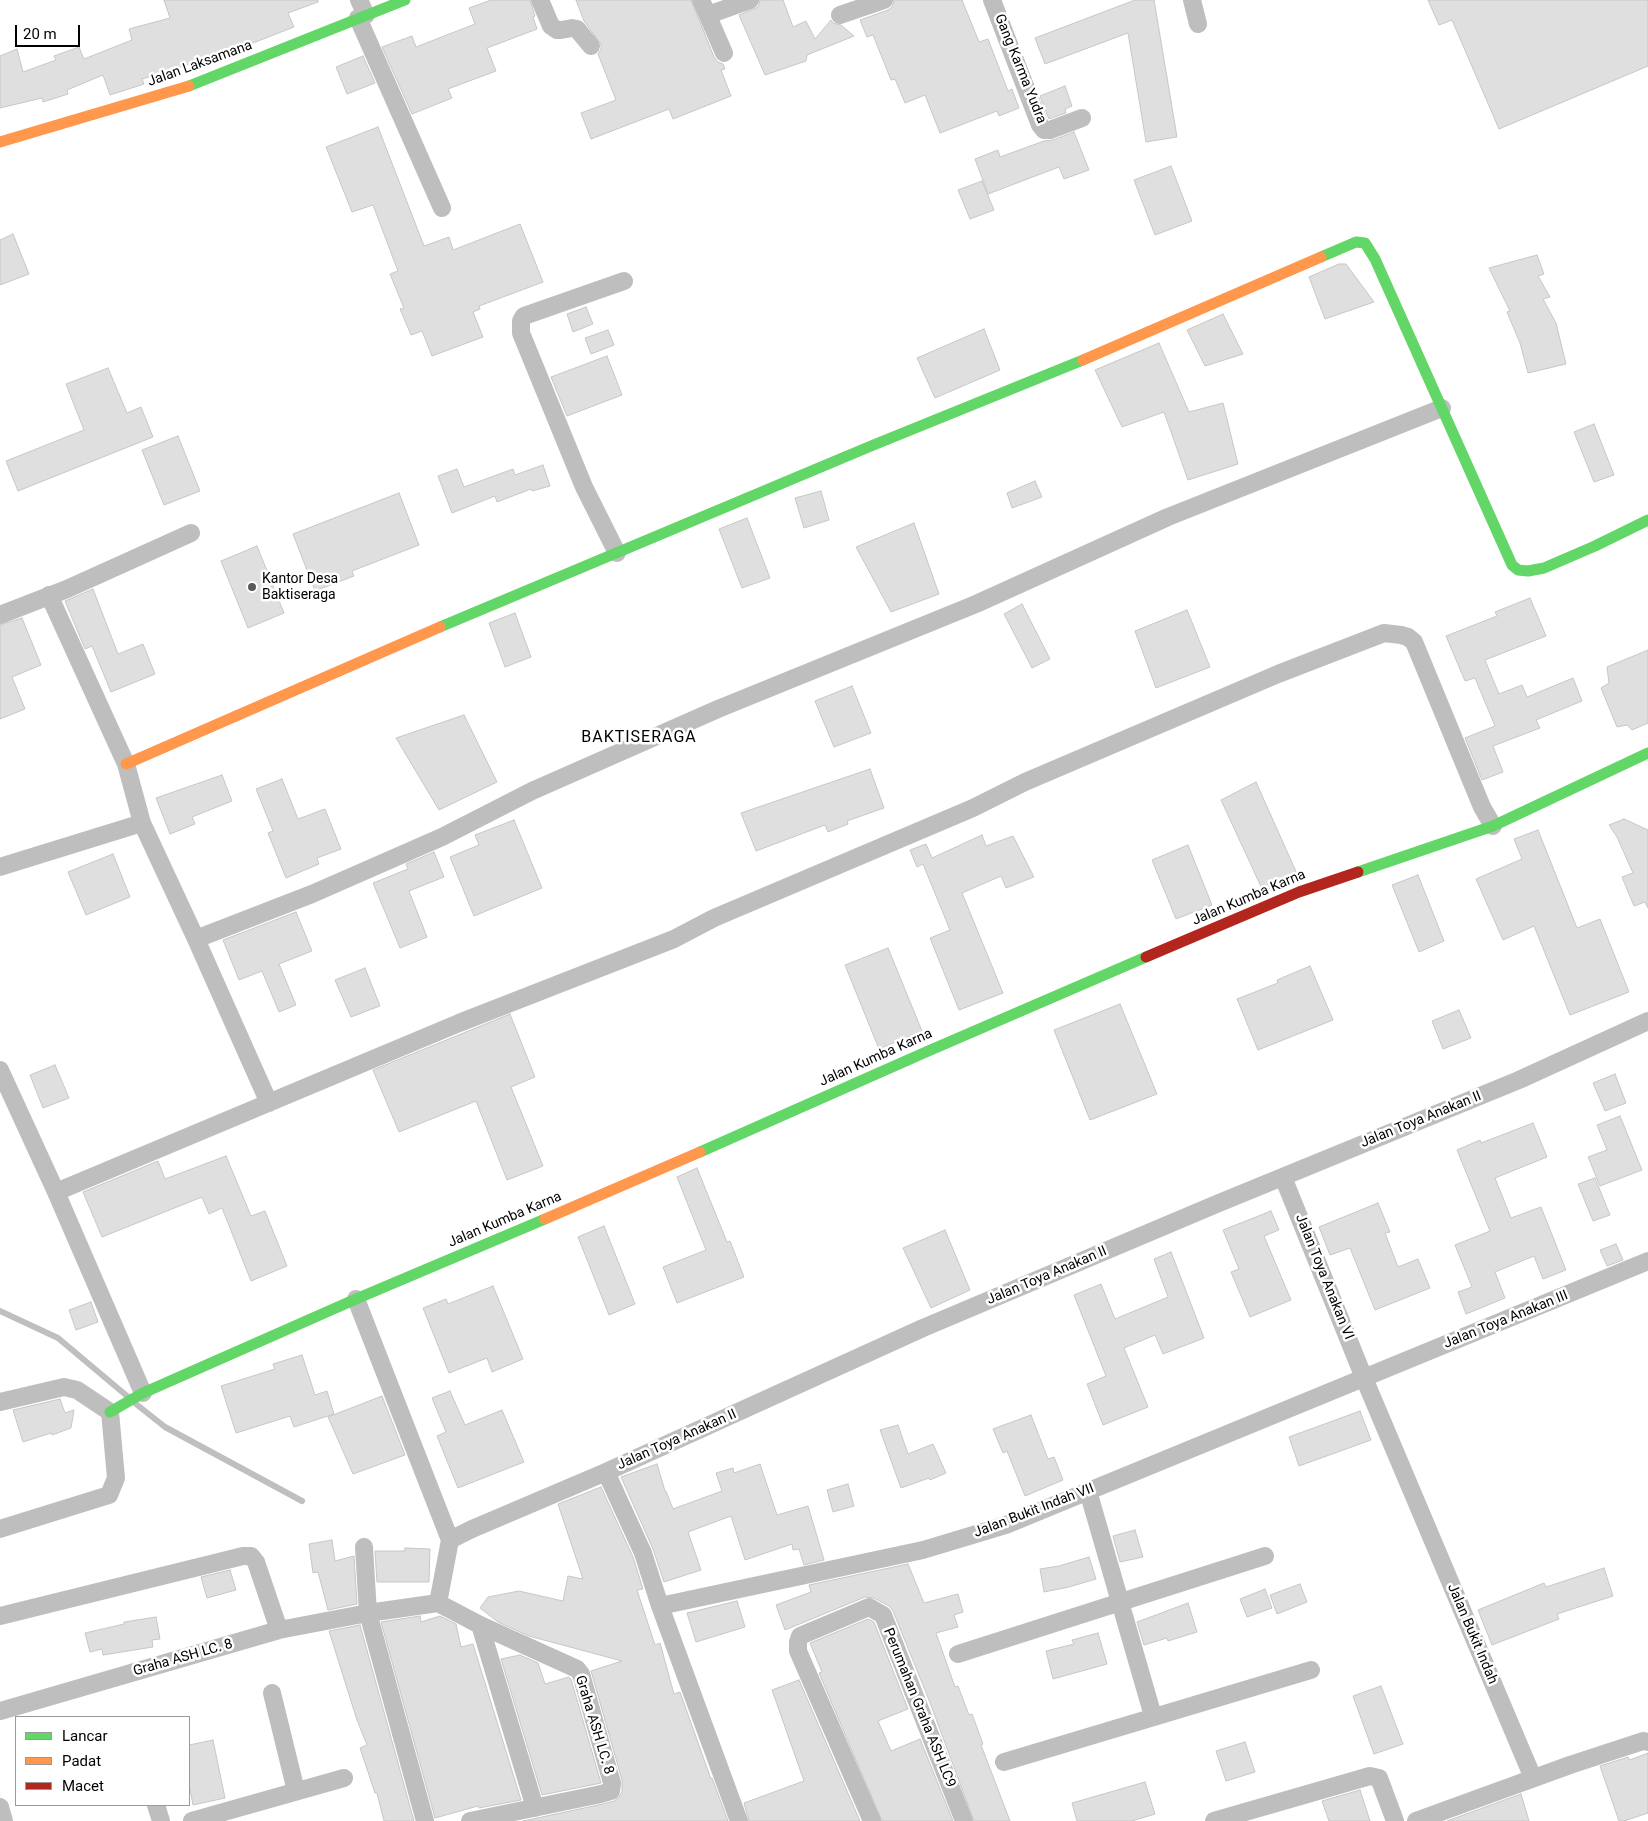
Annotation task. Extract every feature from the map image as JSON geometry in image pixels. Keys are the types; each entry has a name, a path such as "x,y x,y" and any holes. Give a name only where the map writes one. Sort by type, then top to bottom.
{"street":[{"name":"Jalan Laksamana","path":"0,142 198,83 361,11 404,0"},
{"path":"540,0 552,26 557,30 577,29 591,46"},
{"path":"724,53 704,8 750,0"},
{"path":"840,15 884,0"},
{"name":"Gang Karma Yudra","path":"992,0 1040,125 1044,130 1050,130 1082,118"},
{"path":"1192,0 1198,24"},
{"path":"361,11 442,208"},
{"path":"126,764 416,636 871,446 1059,370 1356,242 1365,243 1375,259 1512,565 1518,570 1528,571 1544,568 1648,520"},
{"path":"617,553 580,478 521,332 521,321 524,316 624,281"},
{"path":"196,939 330,887 442,837 532,791 718,710 976,604 1168,517 1442,408"},
{"path":"0,615 67,589 192,533"},
{"path":"49,595 126,764 142,823 269,1103"},
{"path":"56,1192 459,1024 674,940 714,918 973,808 1025,782 1278,674 1384,633 1401,635 1414,642 1482,807 1493,826"},
{"name":"Jalan Kumba Karna","path":"116,1408 142,1394 356,1299 609,1192 926,1052 1299,892 1493,826 1648,753"},
{"path":"0,867 142,823"},
{"name":"Jalan Toya Anakan II","path":"450,1540 606,1472 923,1328 1519,1080 1648,1021"},
{"path":"0,1070 56,1192 142,1394"},
{"name":"Jalan Toya Anakan VI","path":"1283,1177 1364,1378"},
{"name":"Jalan Toya Anakan III","path":"1364,1378 1648,1261"},
{"path":"356,1299 450,1540 438,1604"},
{"name":"Jalan Bukit Indah VII","path":"660,1606 923,1550 1006,1525 1364,1378"},
{"name":"Jalan Bukit Indah","path":"1364,1378 1533,1778"},
{"path":"0,1402 64,1387 72,1388 116,1408 116,1478 109,1495 0,1529"},
{"path":"606,1472 643,1553 660,1606 739,1821"},
{"path":"1088,1491 1153,1716"},
{"path":"364,1547 368,1613 425,1821"},
{"path":"0,1616 243,1556 251,1556 256,1562 279,1630"},
{"path":"958,1654 1265,1556"},
{"name":"Graha ASH LC. 8","path":"0,1710 279,1630 368,1613 438,1604 480,1625 574,1666 581,1674 612,1783 611,1791 601,1794 470,1821"},
{"name":"Perumahan Graha ASH LC9","path":"872,1821 798,1651 800,1636 869,1608 883,1615 964,1821"},
{"path":"480,1625 535,1808"},
{"path":"1004,1762 1311,1670"},
{"path":"272,1693 296,1791"},
{"path":"1416,1821 1643,1740 1648,1742"},
{"path":"1214,1821 1370,1776 1378,1778 1395,1821"},
{"path":"192,1821 344,1778"},
{"path":"156,1806 162,1821"},
{"path":"0,1807 4,1821"}],"building":[{"path":"164,0 318,0 318,2 288,13 294,27 219,58 217,53 182,67 142,79 144,84 110,95 103,75 67,90 68,94 43,102 42,98 0,108 0,56 17,49 23,72 56,60 54,56 79,47 84,59 132,40 129,29 170,18"},
{"path":"491,0 530,0 537,29 487,48 496,71 448,89 452,98 412,114 382,47 412,36 416,47 475,24 469,8"},
{"path":"576,0 691,0 714,57 723,64 725,69 721,70 731,96 673,119 669,109 591,139 581,113 616,100 598,54 601,44 584,21"},
{"path":"760,0 783,0 793,27 806,21 815,39 831,20 833,23 841,25 854,36 807,55 806,61 765,75 739,15 758,7"},
{"path":"894,0 962,0 979,42 988,39 1008,91 1012,89 1019,108 999,116 997,111 940,133 925,95 905,103 895,79 891,80 873,35 867,37 860,20 888,10 892,7"},
{"path":"1135,0 1154,0 1177,137 1146,142 1128,33 1045,64 1035,38"},
{"path":"1428,0 1648,0 1648,66 1499,129 1452,20 1439,25"},
{"path":"363,56 375,83 347,94 336,67"},
{"path":"1065,86 1072,106 1065,109 1066,113 1049,119 1040,96"},
{"path":"378,127 424,246 449,237 453,250 520,224 543,282 479,306 480,309 473,312 483,337 432,356 422,331 411,335 400,309 404,308 390,274 398,271 373,205 352,212 326,147"},
{"path":"1074,132 1089,170 1064,179 1059,167 988,194 975,159 998,150 1000,157"},
{"path":"1171,166 1192,221 1155,235 1134,180"},
{"path":"982,181 994,210 970,219 958,190"},
{"path":"13,234 29,274 0,285 0,240"},
{"path":"1537,255 1544,274 1538,276 1550,297 1543,299 1556,323 1566,364 1528,373 1520,343 1507,312 1510,311 1489,268"},
{"path":"1339,264 1346,264 1374,302 1325,319 1309,277"},
{"path":"586,307 593,324 573,332 567,314"},
{"path":"1223,314 1243,354 1205,366 1187,330"},
{"path":"984,329 1000,370 935,398 917,358"},
{"path":"608,330 614,345 591,354 585,338"},
{"path":"1159,343 1189,412 1223,403 1238,464 1188,480 1164,412 1122,427 1095,370"},
{"path":"607,356 622,395 567,416 551,377"},
{"path":"108,368 127,413 141,407 153,437 18,491 6,461 84,430 66,384"},
{"path":"1594,424 1614,475 1594,482 1574,432"},
{"path":"178,436 200,491 164,505 142,450"},
{"path":"543,465 550,486 532,491 531,489 497,502 495,496 452,513 438,476 457,469 464,487 513,469 515,475"},
{"path":"1035,481 1042,497 1012,508 1007,493"},
{"path":"821,491 829,520 804,528 795,498"},
{"path":"399,493 419,545 352,571 354,576 315,591 293,534"},
{"path":"747,518 770,578 742,588 719,529"},
{"path":"914,523 939,594 891,612 856,547"},
{"name":"Kantor Desa Baktiseraga","path":"257,546 284,613 248,628 221,561"},
{"path":"93,589 118,654 143,644 155,674 111,692 92,646 85,649 65,601"},
{"path":"1530,598 1546,636 1485,660 1499,694 1522,685 1527,697 1573,678 1582,701 1536,720 1540,728 1493,746 1503,772 1482,780 1465,738 1495,726 1475,678 1465,681 1446,636 1497,616 1495,612"},
{"path":"1022,604 1050,659 1032,668 1004,614"},
{"path":"1187,610 1210,667 1156,688 1135,631"},
{"path":"515,613 531,657 505,667 489,623"},
{"path":"22,618 41,665 12,677 25,709 0,719 0,625"},
{"path":"1648,650 1648,723 1632,730 1627,725 1617,727 1601,688 1609,683 1607,667"},
{"path":"852,686 871,733 834,747 815,701"},
{"path":"464,715 497,782 439,810 396,738"},
{"path":"870,769 884,808 847,821 848,824 828,832 825,825 756,851 741,813"},
{"path":"222,775 232,801 192,817 195,824 170,834 156,798"},
{"path":"282,779 298,819 325,809 341,849 317,858 319,864 286,878 268,833 273,831 256,789"},
{"path":"1256,782 1298,876 1263,891 1221,800"},
{"path":"1624,819 1648,830 1648,908 1645,902 1634,906 1622,877 1633,873 1617,837 1609,825"},
{"path":"514,820 542,888 474,916 450,857 479,845 475,835"},
{"path":"1538,830 1577,928 1600,919 1629,992 1570,1015 1534,926 1503,940 1476,879 1522,859 1514,839"},
{"path":"982,835 986,846 1013,836 1034,877 1006,888 1001,876 962,893 1003,993 959,1010 930,938 950,930 923,864 917,867 910,850 926,844 932,858"},
{"path":"1188,845 1212,905 1176,919 1152,860"},
{"path":"434,852 444,877 409,891 427,937 400,948 373,883 408,869 406,864"},
{"path":"113,854 130,897 86,915 68,872"},
{"path":"1418,875 1444,941 1419,952 1392,885"},
{"path":"296,912 312,951 279,964 296,1005 279,1012 262,971 239,980 223,940"},
{"path":"888,948 922,1031 879,1049 845,965"},
{"path":"1310,966 1333,1020 1258,1050 1237,999 1278,983 1277,980"},
{"path":"365,968 380,1006 351,1017 335,980"},
{"path":"1120,1004 1157,1094 1090,1120 1054,1030"},
{"path":"1459,1010 1471,1038 1443,1049 1432,1021"},
{"path":"510,1014 535,1077 511,1087 543,1166 507,1180 476,1101 399,1132 373,1070"},
{"path":"55,1065 69,1098 43,1108 30,1075"},
{"path":"1615,1074 1626,1103 1605,1111 1593,1083"},
{"path":"1620,1116 1642,1170 1600,1186 1588,1157 1607,1150 1597,1125"},
{"path":"1533,1123 1547,1157 1495,1178 1511,1218 1541,1207 1566,1270 1543,1279 1534,1256 1495,1272 1505,1298 1466,1314 1458,1292 1472,1287 1455,1245 1490,1231 1457,1150 1480,1140 1481,1143"},
{"path":"226,1156 251,1216 265,1211 287,1266 251,1281 222,1208 209,1214 202,1197 102,1237 83,1192 158,1161 165,1179"},
{"path":"697,1168 727,1242 730,1241 744,1277 677,1303 663,1267 706,1250 677,1177"},
{"path":"1595,1178 1610,1215 1593,1221 1578,1184"},
{"path":"1378,1203 1390,1232 1385,1233 1398,1267 1418,1259 1430,1288 1375,1310 1350,1248 1330,1255 1319,1227"},
{"path":"1271,1211 1279,1230 1264,1236 1291,1300 1250,1317 1231,1272 1239,1269 1223,1230"},
{"path":"604,1226 635,1304 609,1315 578,1237"},
{"path":"945,1230 970,1290 931,1308 903,1248"},
{"path":"1616,1244 1623,1260 1607,1266 1600,1250"},
{"path":"1171,1252 1204,1338 1163,1354 1155,1335 1124,1348 1148,1407 1103,1425 1087,1384 1106,1376 1074,1295 1101,1284 1115,1319 1168,1297 1154,1259"},
{"path":"493,1286 523,1359 492,1372 487,1358 449,1373 423,1308 446,1299 448,1304"},
{"path":"91,1302 98,1322 76,1330 69,1310"},
{"path":"302,1355 315,1395 327,1391 334,1414 294,1427 290,1416 236,1433 221,1386 275,1369 273,1364"},
{"path":"450,1391 465,1425 502,1410 524,1462 458,1488 437,1436 446,1432 432,1398"},
{"path":"382,1396 405,1455 353,1474 328,1417"},
{"path":"60,1399 65,1413 74,1410 71,1428 23,1442 13,1410"},
{"path":"1360,1411 1371,1440 1299,1466 1289,1437"},
{"path":"1031,1415 1048,1459 1054,1457 1063,1480 1025,1496 1007,1451 1003,1453 993,1429"},
{"path":"898,1425 908,1454 933,1444 946,1473 930,1480 929,1478 901,1488 880,1430"},
{"path":"657,1464 665,1491 673,1509 722,1491 716,1473 733,1468 734,1473 760,1464 777,1515 808,1506 824,1560 804,1565 799,1549 793,1550 792,1544 745,1560 731,1516 688,1532 701,1570 664,1582 653,1549 621,1477"},
{"path":"848,1484 854,1506 833,1512 827,1490"},
{"path":"601,1487 633,1557 643,1589 637,1590 655,1645 660,1643 674,1694 680,1692 728,1821 523,1821 603,1804 614,1801 619,1797 622,1792 622,1780 591,1671 622,1661 529,1636 498,1622 480,1608 488,1597 519,1591 563,1601 568,1576 583,1579 558,1504"},
{"path":"1135,1530 1143,1557 1120,1562 1113,1536"},
{"path":"332,1540 335,1561 354,1556 357,1604 328,1610 318,1572 313,1573 309,1544"},
{"path":"405,1548 430,1549 429,1582 377,1582 375,1551 405,1551"},
{"path":"1089,1557 1096,1579 1044,1592 1040,1569 1059,1566"},
{"path":"908,1564 924,1603 958,1594 963,1612 954,1615 958,1627 936,1633 955,1687 958,1686 969,1715 972,1714 983,1744 981,1745 1010,1821 974,1821 929,1700 893,1611 889,1606 874,1598 865,1597 785,1630 776,1605 811,1592 809,1585"},
{"path":"1604,1568 1613,1596 1557,1614 1559,1619 1492,1645 1478,1610 1544,1583 1546,1587"},
{"path":"230,1570 236,1590 207,1598 201,1577"},
{"path":"1300,1584 1307,1602 1277,1614 1270,1595"},
{"path":"1265,1589 1272,1608 1247,1617 1240,1599"},
{"path":"737,1601 745,1627 696,1642 687,1613"},
{"path":"1188,1603 1197,1632 1168,1641 1167,1638 1144,1645 1137,1622"},
{"path":"420,1616 421,1622 440,1616 456,1624 461,1647 473,1644 521,1800 479,1808 478,1806 435,1818 381,1622"},
{"path":"156,1617 160,1639 152,1640 153,1647 103,1655 102,1649 90,1652 85,1633 124,1624 124,1622"},
{"path":"868,1619 874,1622 908,1709 878,1721 891,1751 920,1739 953,1821 882,1821 819,1673 822,1672 810,1643"},
{"path":"360,1625 414,1821 384,1821 377,1793 375,1793 360,1748 367,1745 357,1720 329,1631"},
{"path":"1098,1633 1107,1664 1053,1679 1046,1651 1074,1644 1072,1640"},
{"path":"520,1655 538,1663 545,1684 569,1677 571,1679 601,1783 542,1795 501,1659"},
{"path":"799,1680 860,1821 749,1821 744,1803 804,1781 772,1690"},
{"path":"1381,1686 1403,1744 1374,1754 1353,1696"},
{"path":"213,1740 225,1798 193,1805 190,1789 190,1745"},
{"path":"1245,1742 1255,1772 1226,1781 1216,1751"},
{"path":"1648,1753 1648,1813 1619,1821 1600,1766 1628,1757 1630,1760"},
{"path":"1145,1782 1155,1814 1132,1821 1077,1821 1072,1803"},
{"path":"1360,1790 1370,1821 1329,1821 1322,1801"},
{"path":"1521,1794 1529,1821 1447,1821"}],"waterway":[{"path":"0,1311 58,1338 127,1396"},
{"path":"136,1404 165,1427 302,1501"}],"traffic: fast":[{"path":"189,86 405,0"},
{"path":"1321,257 1356,242 1365,243 1375,259 1512,565 1518,570 1528,571 1544,568 1648,520"},
{"path":"440,627 871,446 1083,360"},
{"path":"1358,872 1493,826 1648,753"},
{"path":"700,1152 1146,957"},
{"path":"110,1412 143,1393 356,1299 545,1219"}],"traffic: slow":[{"path":"0,142 189,86"},
{"path":"1083,360 1321,257"},
{"path":"126,764 440,627"},
{"path":"545,1219 700,1152"}],"traffic: jam":[{"path":"1146,957 1299,892 1358,872"}],"place":[{"name":"Kantor Desa Baktiseraga","path":"252,587"}],"district":[{"name":"BAKTISERAGA","path":"639,738"}]}
